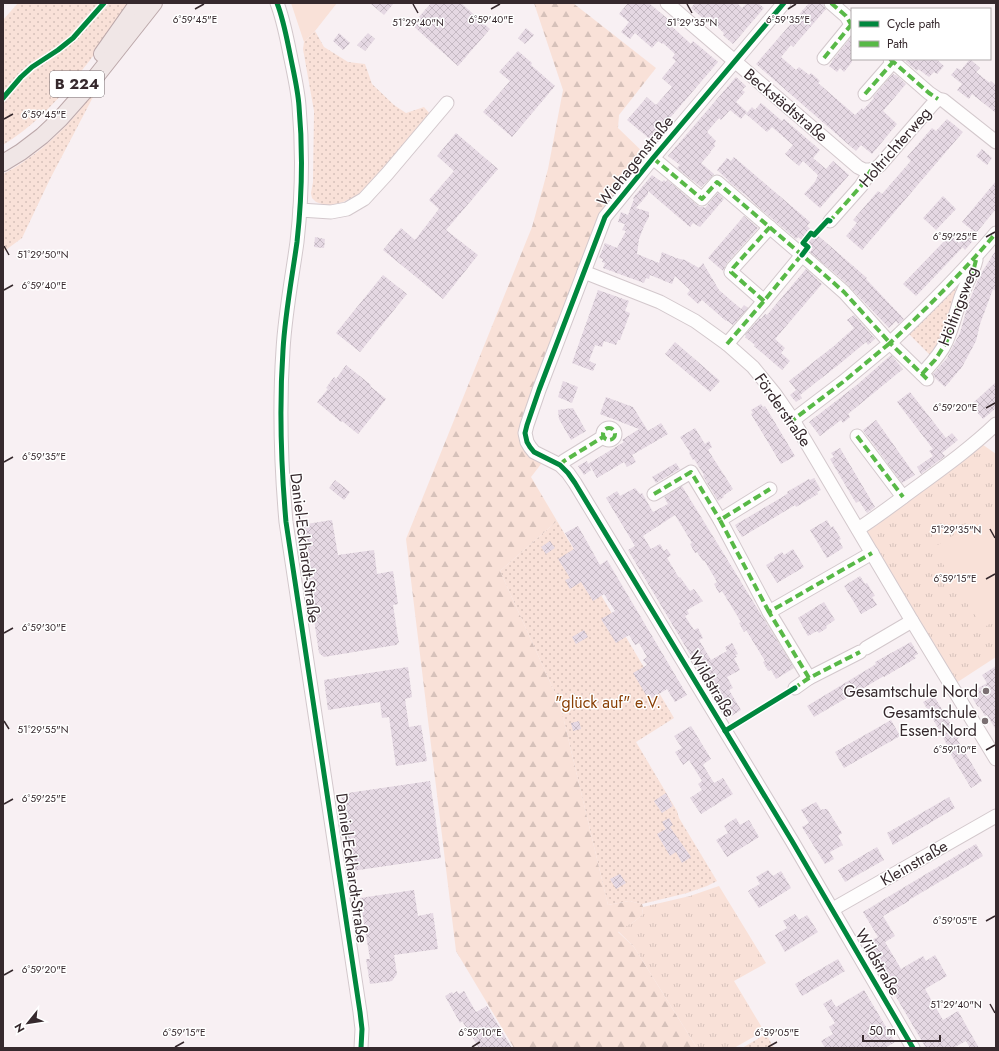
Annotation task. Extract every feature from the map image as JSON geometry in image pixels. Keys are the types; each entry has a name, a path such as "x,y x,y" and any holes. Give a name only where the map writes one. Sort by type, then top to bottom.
{"main road":[{"name":"B 224","path":"3,151 11,147 29,133 52,112 100,57 138,3"},
{"name":"B 224","path":"3,162 21,152 42,136 60,119 87,88 154,3"}],"street":[{"name":"Daniel-Eckhardt-Straße","path":"277,3 286,32 299,105 302,148 300,210 287,310 280,393 280,436 286,522 360,1012 362,1029 361,1048"},
{"name":"Beckstädtstraße","path":"667,3 858,166 864,170 871,170"},
{"name":"Wiehagenstraße","path":"533,407 605,217 784,3"},
{"path":"824,58 851,26 846,16 831,3"},
{"name":"Holtrichterweg","path":"830,221 861,186 871,170 880,165 938,99 892,61 865,94"},
{"path":"938,99 943,100 996,142"},
{"path":"300,210 331,212 346,209 364,199 447,103"},
{"path":"653,158 702,199 716,182 802,254 727,344"},
{"path":"764,301 731,272 770,227"},
{"name":"Höltingsweg","path":"793,420 843,382 890,343 934,301 978,255 996,233"},
{"name":"Höltingsweg","path":"802,254 844,292 890,343 925,376 946,343 952,328 957,308 973,272 978,255"},
{"name":"Förderstraße","path":"584,272 660,302 695,321 727,344 747,361 763,378 776,394 793,420 996,759"},
{"name":"Wildstraße","path":"533,407 527,425 526,442 534,452 560,466 568,473 575,483 832,909 913,1048"},
{"path":"858,529 903,497 996,424"},
{"path":"857,436 903,497"},
{"path":"560,466 564,461 604,437"},
{"path":"654,494 691,472 720,520 769,612 809,678"},
{"path":"720,520 770,489"},
{"path":"769,612 872,553"},
{"path":"794,688 809,678 863,650 912,621"},
{"name":"Kleinstraße","path":"832,909 996,816"}],"green space":[{"path":"18,3 132,3 89,61 58,99 41,116 3,145 3,20"},
{"path":"291,3 337,3 315,31 304,42"},
{"path":"534,3 573,3 656,68 619,115 618,128 647,156 602,215 524,433 545,459 531,477 557,521 500,571 560,704 608,905 629,901 642,904 643,907 642,915 618,932 634,947 697,1048 514,1048 456,951 406,539 532,227 548,169 563,90"},
{"path":"315,31 324,47 348,62 365,64 372,84 394,105 406,113 424,107 430,114 361,194 343,202 328,206 316,202 312,198 311,193 313,182 314,111 303,49 304,42"},
{"path":"103,78 50,179 22,238 3,252 3,174 32,156 59,133 83,107"},
{"path":"965,277 952,319 932,357 908,333"},
{"path":"979,442 996,454 996,657 953,685 861,529"},
{"path":"996,509 996,620 983,628 933,548"},
{"name":"\"glück auf\" e.V.","path":"557,521 674,718 636,742 717,881 707,886 687,893 642,904 629,901 608,905 560,704 500,571"},
{"path":"719,886 766,963 734,981 764,1031 734,1048 697,1048 634,947 618,931 642,915 643,907 690,896"},
{"path":"766,1034 774,1048 742,1048"}],"building":[{"path":"370,3 394,3 384,15"},
{"path":"431,3 461,3 490,29 458,66 412,25"},
{"path":"628,3 649,3 670,21 668,23 691,44 693,41 718,62 651,140 627,120 647,97 656,105 672,87 662,78 676,61 672,58 675,54 663,43 662,44 658,41 652,48 635,33 630,39 621,32 629,22 619,14"},
{"path":"695,3 737,3 742,8 747,3 758,3 764,8 733,44 708,18 706,21 691,8"},
{"path":"809,3 823,3 826,9 793,47 791,45 781,57 796,70 799,67 809,75 811,73 820,81 818,83 855,115 862,108 863,110 893,74 906,84 883,111 897,124 872,154 861,145 856,151 756,64"},
{"path":"526,28 534,35 525,44 518,38"},
{"path":"339,33 350,43 343,50 333,41"},
{"path":"368,33 375,39 365,51 357,45"},
{"path":"851,37 852,62 844,72 840,68 837,72 829,66"},
{"path":"518,51 532,63 531,65 555,86 512,137 483,112 510,81 499,72"},
{"path":"908,60 937,60 944,66 937,74 934,72 929,77 918,69 917,71 906,62"},
{"path":"969,60 971,60 980,68 976,72 990,83 991,81 996,85 996,113 972,94 969,99 957,90 962,84 951,75 957,68 961,70"},
{"path":"736,77 746,86 742,90 745,92 736,102 747,112 741,119 730,110 721,120 719,118 707,132 716,141 711,152 701,163 714,174 701,187 677,168 680,165 668,156"},
{"path":"761,103 782,121 784,119 820,150 813,158 826,169 833,161 849,175 820,208 804,194 815,182 818,175 803,161 799,166 785,154 793,145 772,127 767,132 746,114 752,107 755,110"},
{"path":"947,119 963,132 862,250 846,236 857,223 853,220 878,191 882,194 911,161 907,157 932,128 936,131"},
{"path":"456,133 498,169 446,230 478,255 443,299 383,250 401,228 415,240 439,209 429,200 454,171 437,156"},
{"path":"982,149 992,158 987,165 976,156"},
{"path":"734,157 810,222 807,226 867,278 866,279 904,319 898,324 896,321 889,328 845,282 810,252 813,248 798,237 796,239 728,181 717,170 727,158 731,161"},
{"path":"652,175 662,182 664,180 666,182 667,180 700,207 705,208 718,193 724,199 700,227 693,223 690,227 648,191 648,194 636,208 649,212 649,217 639,239 637,254 659,263 662,252 685,260 699,268 703,263 719,290 741,309 744,305 748,308 733,325 726,321 702,300 698,304 687,294 690,290 675,276 672,284 650,275 649,279 646,278 644,283 603,268 605,263 602,262 603,259 599,258 605,243 617,248 626,231 622,230 625,224 618,222 621,212 628,215 634,199 633,198"},
{"path":"996,181 996,209 976,233 962,222"},
{"path":"943,196 956,209 936,230 923,218"},
{"path":"744,216 758,228 727,263 723,271 708,258"},
{"path":"971,230 978,235 965,250 959,243"},
{"path":"950,235 963,247 916,296 903,284"},
{"path":"315,237 325,239 324,248 314,247"},
{"path":"996,250 996,291 993,289 980,324 976,341 962,367 945,387 935,378 933,374 947,358 960,333 968,304 980,275"},
{"path":"806,269 822,284 775,339 785,348 781,353 790,361 782,370 754,346 755,345 745,337 745,335 760,318 761,319 765,314 767,315"},
{"path":"383,275 407,294 360,352 336,333"},
{"path":"598,290 629,301 625,311 630,313 620,340 618,340 616,345 604,341 602,347 595,345 589,361 596,364 593,371 572,363"},
{"path":"854,315 875,339 868,345 866,342 800,395 802,398 796,402 790,395 796,390 789,381 834,346 854,328 847,320"},
{"path":"675,342 720,381 710,392 665,354"},
{"path":"891,355 903,369 848,414 850,417 843,423 841,420 820,436 809,422 858,384"},
{"path":"346,365 386,399 358,434 317,402 328,389 326,388 334,377 336,379"},
{"path":"563,381 578,387 572,403 558,397"},
{"path":"996,382 996,408 983,419 971,405"},
{"path":"910,392 946,438 952,433 958,440 942,453 945,456 921,474 917,467 933,456 929,451 933,449 897,402"},
{"path":"606,397 633,407 648,431 661,423 668,434 632,455 636,462 627,467 624,462 597,478 589,464 591,470 584,475 578,466 587,461 588,464 624,442 622,440 639,429 600,414"},
{"path":"761,404 763,407 765,406 795,456 781,464 751,414 753,413 751,410"},
{"path":"573,408 586,431 571,440 559,419 558,410"},
{"path":"876,420 915,475 902,483 863,430"},
{"path":"695,428 705,444 709,441 712,447 708,450 733,489 718,501 703,476 704,475 694,459 693,460 689,453 690,452 680,437"},
{"path":"840,448 875,507 867,513 859,501 856,503 830,459 834,457 831,453"},
{"path":"676,463 680,469 656,483 652,477"},
{"path":"814,478 821,490 817,492 818,494 796,507 795,505 742,537 735,525 784,496 788,493 787,492 809,479"},
{"path":"335,480 350,492 344,500 329,488"},
{"path":"682,486 794,668 776,679 771,670 768,671 763,662 765,661 746,630 744,632 739,623 741,622 722,591 719,593 714,584 717,582 704,560 703,561 697,552 695,553 690,544 692,543 675,515 643,536 651,549 660,544 664,551 667,549 671,555 667,558 679,578 680,577 690,591 694,589 703,601 687,610 689,614 685,616 694,630 698,628 703,638 699,640 711,660 727,651 725,647 732,643 738,654 735,655 737,657 734,658 740,670 727,677 733,688 729,690 741,710 728,718 628,550 635,546 606,498 617,491 620,496 635,488 640,494 642,493 653,512 668,504 664,497"},
{"path":"332,520 338,555 374,550 377,574 393,571 398,604 393,605 399,641 396,645 324,657 319,653 300,525"},
{"path":"827,520 831,528 833,526 841,539 839,540 843,548 827,558 810,530"},
{"path":"578,526 600,565 607,560 687,695 675,702 667,689 649,700 633,673 647,665 643,660 647,657 639,643 635,645 629,635 616,643 601,619 615,611 604,594 593,601 581,582 570,589 565,580 570,578 558,559 574,549 565,533"},
{"path":"550,541 555,548 546,554 541,547"},
{"path":"793,549 804,567 777,583 766,565 775,560 774,557 782,552 784,555"},
{"path":"860,576 865,584 867,583 875,596 872,597 877,605 861,614 844,586"},
{"path":"824,602 835,620 819,633 817,631 808,636 798,618"},
{"path":"584,630 588,637 576,644 572,637"},
{"path":"911,642 918,654 914,656 916,658 814,717 807,706 873,666 876,664 875,662"},
{"name":"Gesamtschule Nord","path":"996,666 996,730 987,715 985,716 971,696 976,693 975,690 987,683 982,675"},
{"path":"408,667 412,697 405,699 409,727 421,725 427,761 396,766 389,717 382,718 380,702 328,710 324,680"},
{"path":"934,696 982,781 971,788 946,746 947,745 941,733 923,702"},
{"path":"891,720 900,736 844,768 835,752"},
{"path":"579,721 581,729 573,731 571,723"},
{"path":"691,726 711,759 703,765 714,783 723,778 733,794 701,814 690,798 702,790 698,784 702,781 689,760 683,765 675,752 682,748 674,736"},
{"path":"430,781 441,858 352,871 341,794"},
{"path":"666,793 673,806 662,813 654,801"},
{"path":"949,797 955,808 893,845 887,833"},
{"path":"816,802 821,810 827,809 842,833 838,836 843,845 830,852 834,859 825,864 802,827 809,823 801,810"},
{"path":"669,818 673,825 670,827 691,857 682,863 676,852 670,856 657,834 666,829 662,822"},
{"path":"736,818 740,825 749,820 759,837 727,857 716,840 728,833 724,826"},
{"path":"976,844 983,856 883,916 895,936 885,942 901,969 923,956 926,961 935,955 947,976 925,989 943,1020 958,1011 979,1048 970,1048 966,1041 953,1048 926,1048 885,978 888,976 868,942 878,937 863,912"},
{"path":"877,847 884,860 845,882 838,870"},
{"path":"768,870 773,876 781,871 791,888 759,908 748,891 760,884 756,877"},
{"path":"620,874 626,883 616,889 610,879"},
{"path":"414,890 418,916 433,913 438,949 394,955 397,974 392,981 370,984 366,959 370,959 360,898"},
{"path":"795,914 799,920 807,915 818,932 785,952 775,935 787,928 783,921"},
{"path":"838,959 845,971 802,996 795,984"},
{"path":"864,990 895,1042 885,1048 825,1048 821,1041 833,1034 829,1027 835,1023 823,1004 831,999 836,1007"},
{"path":"457,991 459,994 464,991 476,1012 487,1006 512,1048 479,1048 462,1021 460,1023 445,996 452,992 453,994"}],"marked path":[{"path":"831,3 846,16 851,24"},
{"path":"824,58 851,25"},
{"path":"891,60 938,99"},
{"path":"865,94 893,62"},
{"path":"653,158 702,199 717,182 844,292 890,343 843,382 793,420"},
{"path":"828,220 830,221 861,186 871,170"},
{"path":"764,301 731,272 770,227"},
{"path":"927,379 890,343 918,317 971,262 996,233"},
{"path":"727,344 804,252"},
{"path":"922,374 935,360 946,343 952,328 957,308 973,272 977,256"},
{"path":"607,428 611,428 615,434 611,440 607,440 603,436 603,432 607,428"},
{"path":"857,436 903,497"},
{"path":"560,465 603,437"},
{"path":"654,494 691,472 720,520"},
{"path":"769,612 720,520 770,489"},
{"path":"809,678 769,612 872,553"},
{"path":"793,689 809,678 860,652"}],"cycle path":[{"path":"3,98 21,77 32,67 73,38 104,3"},
{"path":"277,3 282,17 297,88 301,157 299,225 285,323 282,372 281,436 284,501 360,1012 362,1029 361,1048"},
{"path":"784,3 605,217 539,390 525,433 527,442 534,452 560,465 575,483 792,841 913,1048"},
{"path":"802,255 808,247 803,243 811,233 814,235 828,220 830,221"},
{"path":"725,731 795,688"}],"place":[{"name":"Gesamtschule Nord","path":"986,691"},
{"name":"Gesamtschule Essen-Nord","path":"985,721"}]}
